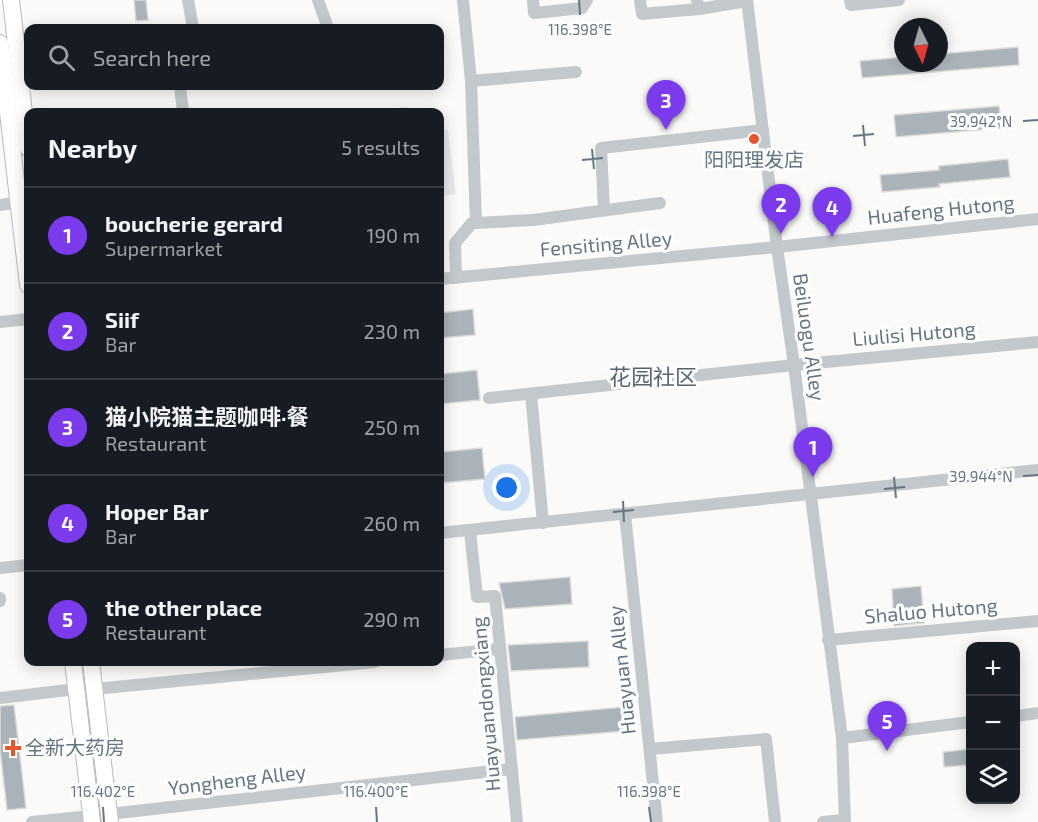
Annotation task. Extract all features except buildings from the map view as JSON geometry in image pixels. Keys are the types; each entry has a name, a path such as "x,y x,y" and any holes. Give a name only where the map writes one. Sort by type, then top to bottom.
{"main road":[{"path":"10,0 24,115"},
{"path":"0,44 24,248"},
{"path":"73,666 91,819"},
{"path":"91,666 110,818"}],"street":[{"path":"188,0 192,24"},
{"path":"318,0 327,24"},
{"path":"464,0 471,81 476,223"},
{"path":"533,0 534,13 582,8 587,0"},
{"path":"640,0 642,14 698,5 747,1"},
{"path":"850,0 851,5 899,0"},
{"name":"Beiluogu Alley","path":"747,1 842,738 844,821"},
{"path":"471,81 576,72"},
{"path":"180,90 183,108"},
{"path":"604,210 601,148 763,130"},
{"path":"0,205 19,202"},
{"path":"456,278 455,243 472,223 533,220 660,203"},
{"name":"Huafeng Hutong","path":"777,247 1038,219"},
{"name":"Fensiting Alley","path":"444,279 777,247"},
{"path":"0,322 24,319"},
{"name":"Liulisi Hutong","path":"489,398 794,364 1038,342"},
{"path":"531,394 543,523"},
{"path":"444,533 1038,470"},
{"name":"Huayuan Alley","path":"625,514 657,822"},
{"name":"Huayuandongxiang","path":"471,531 477,597 495,596 517,822"},
{"path":"0,568 24,565"},
{"name":"Shaluo Hutong","path":"828,640 1038,621"},
{"path":"444,655 500,649"},
{"path":"94,689 333,666"},
{"path":"0,698 76,689"},
{"path":"1020,716 1038,714"},
{"path":"842,738 966,722"},
{"path":"650,749 766,739 775,822"},
{"name":"Yongheng Alley","path":"110,818 511,769"},
{"path":"32,822 91,819"},
{"path":"823,822 844,821"}],"shaded area":[{"path":"444,130 448,130 456,194 444,196"}],"place":[{"name":"猫小院猫主题咖啡·餐","path":"666,130"},
{"name":"阳阳理发店","path":"754,139"},
{"name":"Siif","path":"781,234"},
{"name":"Hoper Bar","path":"832,237"},
{"name":"boucherie gerard","path":"813,477"},
{"name":"全新大药房","path":"13,748"},
{"name":"the other place","path":"887,751"}],"district":[{"name":"花园社区","path":"653,377"}]}
